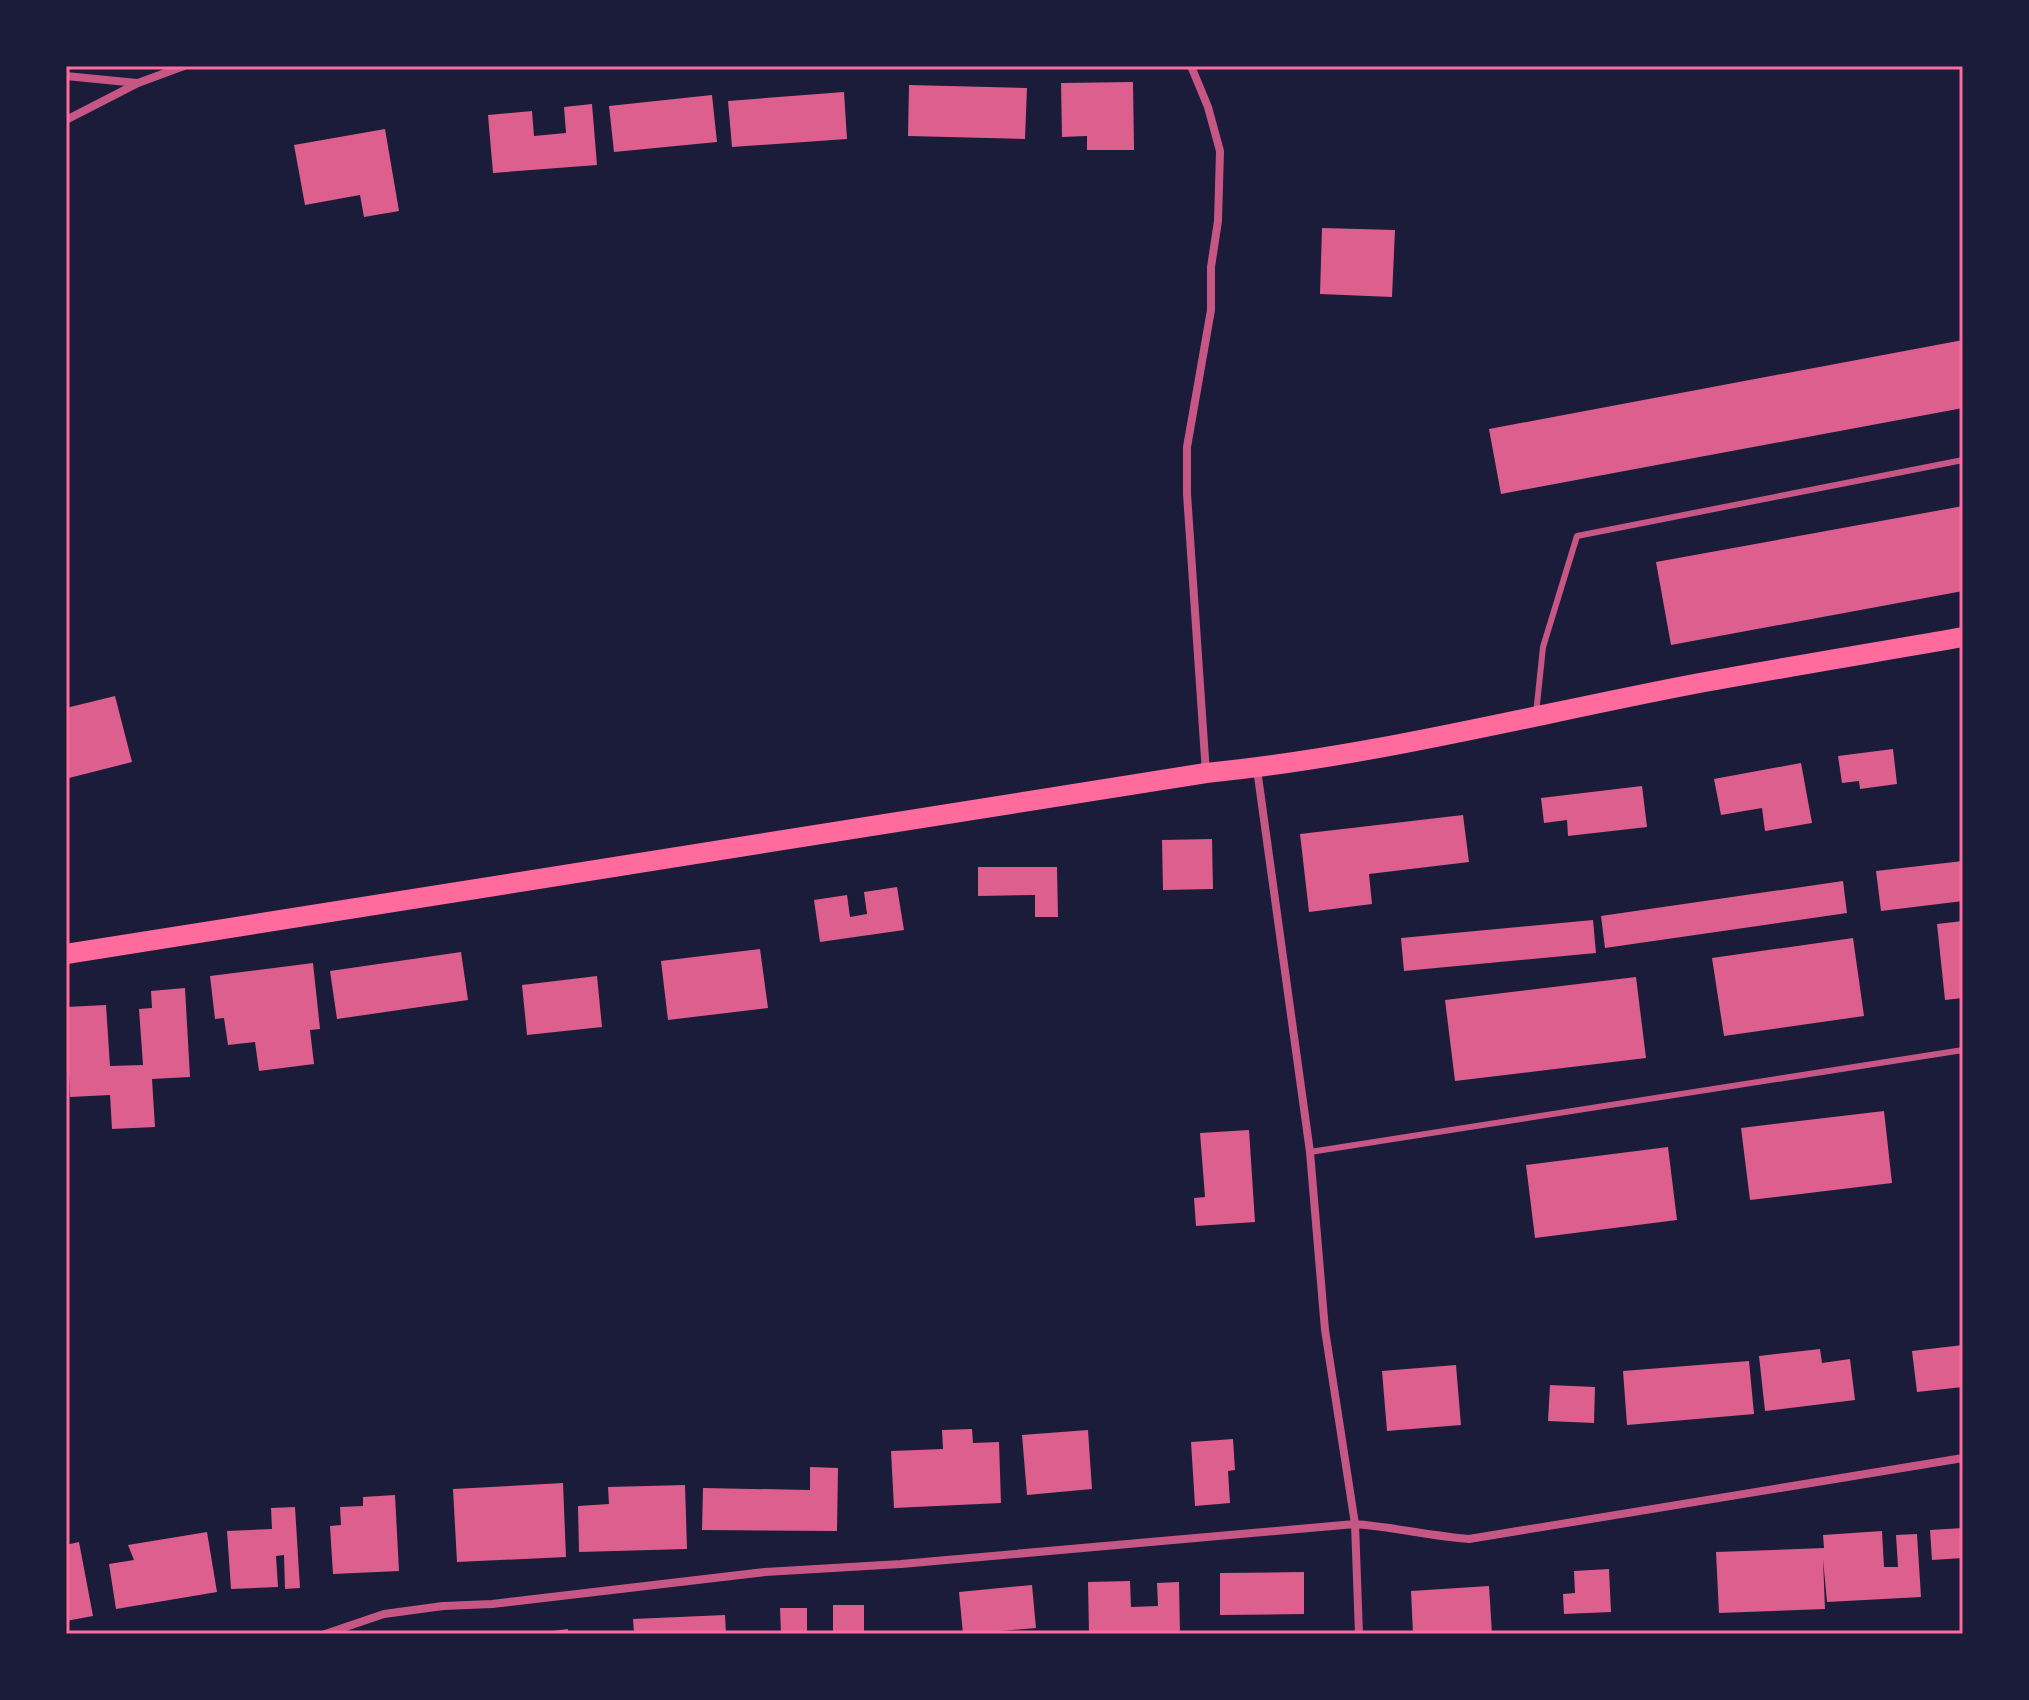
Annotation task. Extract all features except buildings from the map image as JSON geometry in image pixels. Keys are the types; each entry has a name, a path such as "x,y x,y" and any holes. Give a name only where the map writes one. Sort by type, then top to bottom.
{"main road":[{"path":"66,954 1206,773 1257,768 1460,734 1688,686 1963,637"}],"street":[{"path":"66,120 138,83 184,66"},
{"path":"1191,66 1208,107 1220,151 1218,221 1211,267 1211,310 1187,447 1187,494 1206,773"},
{"path":"66,76 138,83"},
{"path":"1257,768 1310,1152 1325,1330 1355,1524 1359,1634"},
{"path":"325,1634 384,1614 765,1572 901,1564 1355,1524 1397,1527 1435,1536 1469,1539 1963,1458"}],"lane":[{"path":"1536,718 1543,647 1577,536 1963,460"},
{"path":"1310,1152 1963,1050"}]}
